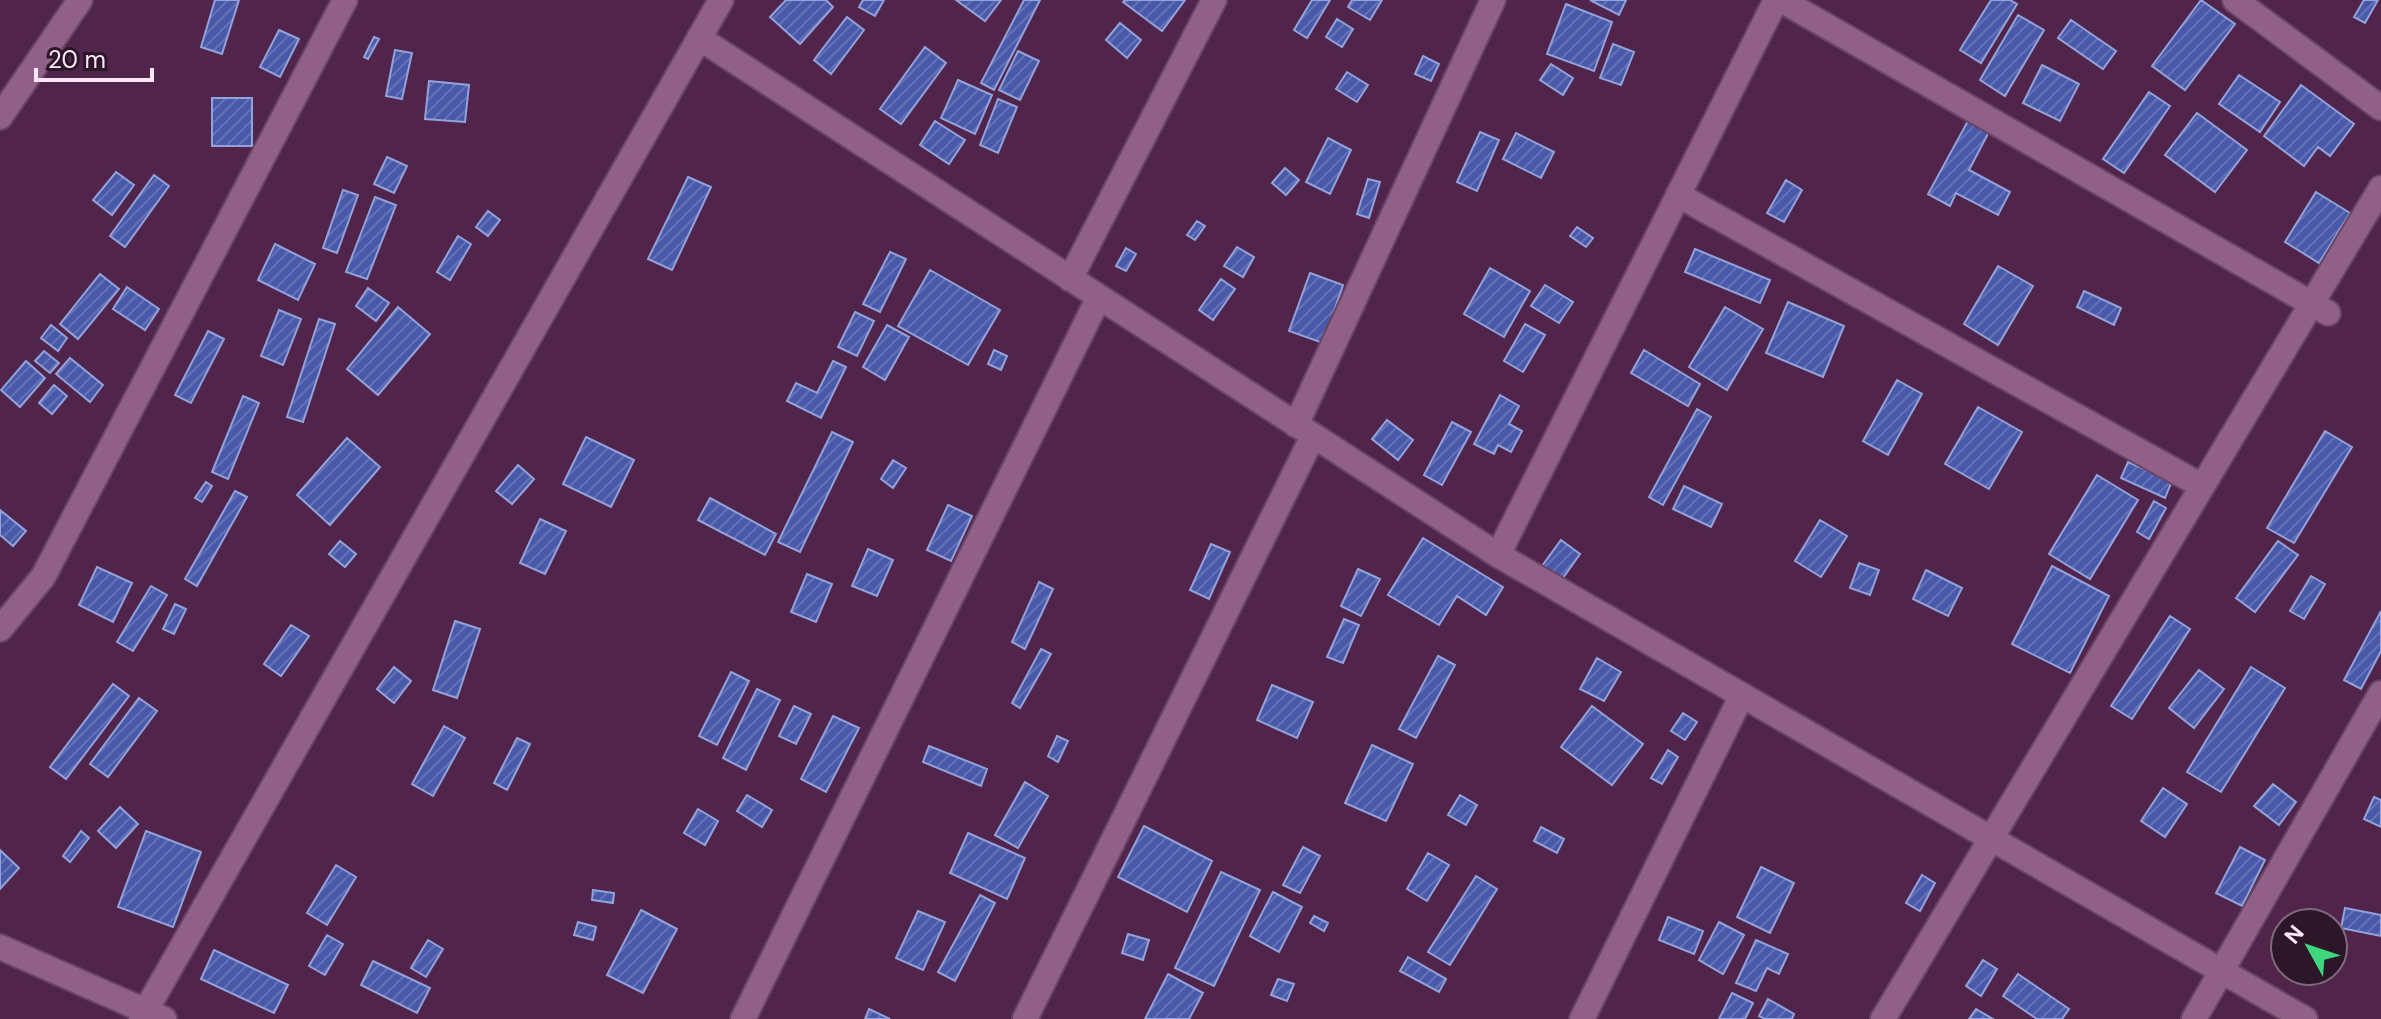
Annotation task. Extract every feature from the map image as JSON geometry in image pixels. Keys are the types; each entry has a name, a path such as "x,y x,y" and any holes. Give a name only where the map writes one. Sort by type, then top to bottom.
{"street":[{"path":"0,117 80,0"},
{"path":"0,629 43,577 345,0"},
{"path":"0,947 150,1016 721,0"},
{"path":"1070,279 1214,0"},
{"path":"1025,1019 1304,430 1493,0"},
{"path":"1498,555 1778,0 2320,308"},
{"path":"2235,0 2381,108"},
{"path":"699,38 1498,555 2305,1019"},
{"path":"1883,1019 2202,486 2320,308 2381,188"},
{"path":"1678,195 2202,486"},
{"path":"743,1019 1099,297"},
{"path":"2194,1019 2381,693"},
{"path":"1582,1019 1742,695"}],"building":[{"path":"215,0 239,0 222,54 201,47"},
{"path":"786,0 826,0 833,7 800,44 770,17"},
{"path":"863,0 884,0 875,16 859,7"},
{"path":"956,0 1001,0 985,21"},
{"path":"1024,0 1040,0 994,90 981,83"},
{"path":"1185,0 1162,31 1123,2"},
{"path":"1312,0 1330,0 1307,38 1294,30"},
{"path":"1352,0 1382,0 1370,20 1348,7"},
{"path":"1590,0 1626,0 1619,15"},
{"path":"1991,0 2010,0 2017,4 1981,63 1960,50"},
{"path":"2201,0 2235,24 2185,90 2152,66"},
{"path":"2364,0 2378,0 2365,23 2354,17"},
{"path":"1566,4 1612,22 1594,71 1547,54"},
{"path":"2018,15 2044,30 2005,96 1980,80"},
{"path":"847,17 864,30 831,74 814,60"},
{"path":"1337,19 1353,29 1342,47 1326,37"},
{"path":"2071,20 2116,51 2103,69 2058,38"},
{"path":"1120,23 1141,40 1127,58 1106,40"},
{"path":"279,30 299,39 280,77 260,67"},
{"path":"374,37 379,39 368,59 364,57"},
{"path":"1613,44 1634,52 1621,85 1600,78"},
{"path":"925,47 946,63 901,124 880,109"},
{"path":"395,50 412,53 402,99 386,96"},
{"path":"1018,51 1039,61 1020,100 999,90"},
{"path":"1423,56 1439,64 1431,81 1415,74"},
{"path":"1551,64 1573,78 1563,95 1540,80"},
{"path":"2042,65 2079,84 2060,121 2023,103"},
{"path":"1347,72 1368,85 1357,102 1336,89"},
{"path":"2239,75 2280,102 2260,132 2219,104"},
{"path":"958,80 992,95 975,134 941,118"},
{"path":"429,81 469,85 465,122 425,119"},
{"path":"2301,85 2354,124 2330,156 2318,147 2304,166 2264,136"},
{"path":"2149,92 2170,106 2124,173 2103,159"},
{"path":"212,98 252,98 252,146 212,146"},
{"path":"998,99 1017,107 998,153 980,145"},
{"path":"2197,113 2247,150 2215,192 2165,155"},
{"path":"1969,119 1990,130 1969,170 2010,192 1998,215 1956,193 1950,206 1928,194"},
{"path":"935,121 965,140 949,164 920,145"},
{"path":"1480,132 1499,140 1477,191 1457,182"},
{"path":"1516,133 1554,152 1541,178 1503,159"},
{"path":"1328,138 1351,150 1330,194 1306,182"},
{"path":"387,157 407,166 394,193 374,184"},
{"path":"1285,168 1299,180 1286,195 1272,183"},
{"path":"116,172 134,185 112,215 93,200"},
{"path":"154,175 169,186 125,247 110,236"},
{"path":"688,177 711,187 672,270 648,259"},
{"path":"1368,179 1380,182 1369,218 1357,214"},
{"path":"1786,180 1802,190 1784,222 1767,213"},
{"path":"343,190 358,195 337,253 323,248"},
{"path":"2316,192 2350,213 2319,263 2285,242"},
{"path":"375,197 396,205 367,279 346,272"},
{"path":"488,211 500,220 488,236 476,227"},
{"path":"1197,221 1205,226 1195,240 1187,235"},
{"path":"1577,227 1593,238 1586,247 1570,236"},
{"path":"458,236 471,244 450,280 437,272"},
{"path":"275,244 315,264 298,300 258,280"},
{"path":"1237,247 1254,257 1243,277 1224,266"},
{"path":"1126,248 1136,254 1126,271 1116,266"},
{"path":"1695,249 1770,280 1760,303 1685,272"},
{"path":"890,252 906,259 880,312 863,304"},
{"path":"1998,266 2033,286 1998,345 1964,324"},
{"path":"1490,268 1530,291 1504,337 1464,314"},
{"path":"930,270 1000,310 968,365 898,326"},
{"path":"1310,273 1343,285 1323,343 1289,331"},
{"path":"100,274 119,289 78,339 60,324"},
{"path":"1221,279 1235,289 1213,320 1199,310"},
{"path":"1545,285 1573,302 1559,323 1531,306"},
{"path":"127,287 159,309 145,330 113,309"},
{"path":"368,288 389,303 376,321 356,306"},
{"path":"2084,291 2121,308 2114,325 2077,307"},
{"path":"1788,302 1844,326 1823,377 1766,353"},
{"path":"398,307 430,334 378,395 347,369"},
{"path":"1725,307 1763,329 1727,390 1689,367"},
{"path":"279,310 301,319 283,365 261,356"},
{"path":"855,312 874,321 857,356 838,347"},
{"path":"319,319 335,324 303,422 287,417"},
{"path":"1525,324 1545,335 1523,372 1504,361"},
{"path":"51,325 67,338 58,351 41,338"},
{"path":"887,325 909,337 885,380 863,367"},
{"path":"208,331 224,339 191,403 175,395"},
{"path":"994,350 1007,356 1001,370 988,364"},
{"path":"1644,350 1700,384 1688,406 1631,373"},
{"path":"44,351 59,363 50,373 35,361"},
{"path":"70,358 103,385 90,402 56,374"},
{"path":"26,361 45,378 20,407 1,390"},
{"path":"833,361 846,367 821,418 787,401 796,383 817,393"},
{"path":"1897,380 1922,394 1888,455 1863,441"},
{"path":"54,385 67,396 52,414 39,403"},
{"path":"1500,395 1519,406 1509,424 1522,431 1511,452 1498,445 1494,454 1474,444"},
{"path":"243,396 259,403 228,479 212,472"},
{"path":"1978,407 2022,432 1989,489 1945,464"},
{"path":"1697,409 1711,417 1663,505 1649,497"},
{"path":"1387,420 1413,440 1398,460 1372,439"},
{"path":"1452,422 1471,432 1442,485 1424,475"},
{"path":"2325,431 2352,447 2294,543 2267,528"},
{"path":"832,432 853,442 800,552 778,542"},
{"path":"586,437 634,460 611,507 563,484"},
{"path":"347,438 380,467 330,525 297,495"},
{"path":"893,460 906,468 893,488 881,479"},
{"path":"2128,462 2172,481 2165,498 2121,478"},
{"path":"518,465 534,479 512,504 496,491"},
{"path":"2097,475 2138,500 2090,579 2049,554"},
{"path":"206,482 212,486 202,502 195,498"},
{"path":"1684,486 1722,504 1711,527 1673,509"},
{"path":"235,491 247,497 197,586 185,579"},
{"path":"710,498 776,534 765,555 698,520"},
{"path":"2154,501 2166,508 2149,539 2137,532"},
{"path":"948,505 972,516 951,561 927,550"},
{"path":"0,510 26,531 13,546 0,535"},
{"path":"540,519 566,531 545,574 520,563"},
{"path":"1820,520 1847,536 1821,577 1795,561"},
{"path":"1423,538 1503,587 1486,615 1457,596 1439,625 1388,595"},
{"path":"1561,540 1580,554 1553,592 1534,577"},
{"path":"340,541 356,554 345,567 329,554"},
{"path":"2278,541 2298,555 2255,612 2236,598"},
{"path":"1211,544 1230,552 1209,599 1190,590"},
{"path":"868,549 893,560 877,596 852,586"},
{"path":"1859,563 1879,570 1870,595 1850,588"},
{"path":"2052,566 2109,596 2070,673 2012,644"},
{"path":"97,567 132,583 113,622 79,605"},
{"path":"1358,569 1380,579 1361,616 1341,606"},
{"path":"1926,570 1962,588 1948,616 1913,599"},
{"path":"807,574 832,584 816,622 791,612"},
{"path":"2311,576 2325,584 2304,619 2290,611"},
{"path":"1039,582 1053,589 1025,649 1012,642"},
{"path":"151,586 167,595 133,651 117,642"},
{"path":"175,604 186,609 174,634 163,629"},
{"path":"2381,611 2381,651 2361,689 2344,680"},
{"path":"2170,616 2190,629 2132,719 2111,706"},
{"path":"1344,619 1359,625 1343,663 1327,657"},
{"path":"455,621 480,629 457,698 433,690"},
{"path":"291,625 309,636 281,676 264,664"},
{"path":"1041,649 1051,654 1020,708 1012,703"},
{"path":"1438,656 1455,665 1416,738 1399,729"},
{"path":"1597,658 1621,672 1604,701 1580,689"},
{"path":"394,667 411,681 394,703 377,689"},
{"path":"2251,667 2285,688 2221,792 2187,772"},
{"path":"2199,670 2224,689 2194,728 2169,708"},
{"path":"731,672 749,681 717,745 699,736"},
{"path":"113,684 129,696 66,779 50,767"},
{"path":"1272,685 1313,702 1297,738 1257,720"},
{"path":"757,689 780,700 746,770 723,758"},
{"path":"139,698 157,711 108,777 90,764"},
{"path":"794,706 811,714 796,744 779,736"},
{"path":"1592,706 1643,744 1612,785 1561,747"},
{"path":"1683,713 1697,722 1685,740 1671,731"},
{"path":"833,716 859,728 826,792 801,779"},
{"path":"444,726 465,738 433,796 412,784"},
{"path":"1057,736 1068,741 1058,762 1048,756"},
{"path":"517,738 530,744 507,790 494,783"},
{"path":"1372,745 1413,764 1386,821 1345,803"},
{"path":"929,746 987,769 981,786 923,762"},
{"path":"1668,750 1678,757 1662,784 1651,778"},
{"path":"1025,782 1048,796 1018,848 995,835"},
{"path":"2273,784 2296,802 2279,825 2254,806"},
{"path":"2163,788 2187,804 2165,837 2141,821"},
{"path":"747,795 772,810 762,827 737,811"},
{"path":"1460,795 1477,805 1466,825 1448,815"},
{"path":"2374,797 2381,800 2381,827 2364,819"},
{"path":"120,807 138,824 116,848 98,831"},
{"path":"698,809 718,821 705,845 684,833"},
{"path":"1144,826 1212,861 1187,912 1118,877"},
{"path":"1541,827 1564,839 1557,853 1534,841"},
{"path":"81,831 89,838 70,862 63,856"},
{"path":"146,831 201,852 173,927 118,907"},
{"path":"968,833 1025,858 1007,899 950,873"},
{"path":"1303,847 1320,856 1300,893 1283,885"},
{"path":"2240,847 2265,860 2242,906 2216,893"},
{"path":"0,850 19,868 0,889"},
{"path":"1428,853 1449,865 1427,901 1407,889"},
{"path":"336,865 356,877 327,925 307,913"},
{"path":"1761,867 1794,883 1770,933 1737,917"},
{"path":"1221,872 1260,890 1214,986 1175,968"},
{"path":"1922,875 1935,883 1920,911 1906,903"},
{"path":"1476,876 1497,889 1450,965 1428,952"},
{"path":"593,890 614,893 613,903 592,900"},
{"path":"1273,892 1302,907 1279,952 1250,936"},
{"path":"980,895 995,903 955,981 938,972"},
{"path":"2349,909 2381,915 2381,936 2349,930"},
{"path":"641,910 677,929 643,993 607,975"},
{"path":"918,911 945,922 923,970 896,958"},
{"path":"1314,916 1328,923 1324,931 1310,923"},
{"path":"1668,917 1703,931 1694,954 1659,940"},
{"path":"578,922 596,927 593,940 574,935"},
{"path":"1719,922 1744,935 1723,974 1699,960"},
{"path":"1128,934 1149,940 1143,960 1122,953"},
{"path":"327,935 343,944 325,975 309,966"},
{"path":"428,940 443,949 426,977 411,968"},
{"path":"1756,940 1788,954 1779,974 1767,968 1756,991 1736,983"},
{"path":"214,950 288,985 274,1013 201,979"},
{"path":"1408,957 1446,979 1439,992 1400,971"},
{"path":"1983,960 1997,969 1981,996 1966,986"},
{"path":"373,961 430,988 417,1013 361,985"},
{"path":"1168,974 1203,993 1189,1019 1145,1019"},
{"path":"2018,974 2069,1009 2062,1019 2037,1019 2003,996"},
{"path":"1278,979 1294,984 1287,1001 1271,995"},
{"path":"1732,993 1753,1003 1745,1019 1719,1019"},
{"path":"1768,999 1794,1014 1792,1019 1765,1019 1759,1016"},
{"path":"869,1009 890,1019 865,1019"},
{"path":"1976,1009 1993,1019 1969,1019"}]}
